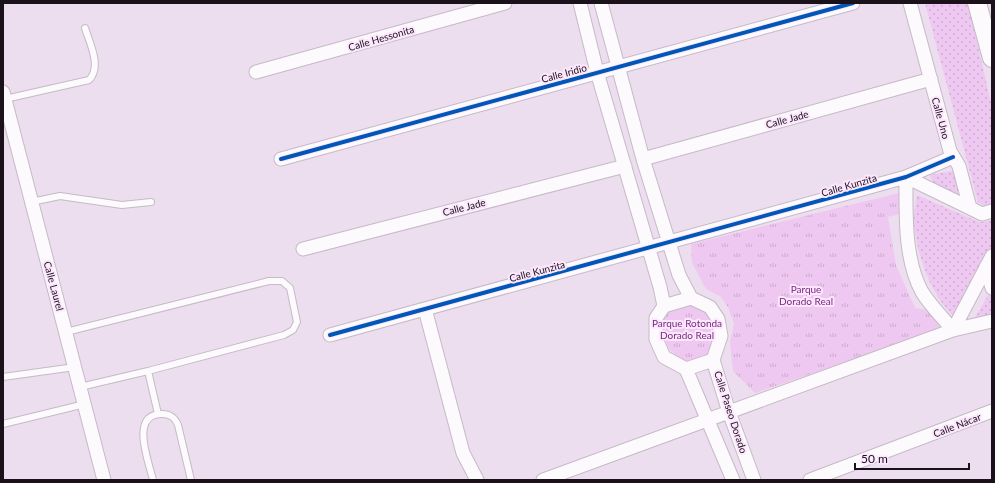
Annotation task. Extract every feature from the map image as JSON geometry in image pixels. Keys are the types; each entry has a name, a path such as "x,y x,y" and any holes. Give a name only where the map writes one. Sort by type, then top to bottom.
{"main road":[{"path":"977,3 992,58"}],"street":[{"name":"Calle Hessonita","path":"256,72 505,3"},
{"path":"580,3 597,72 650,248 664,306"},
{"path":"601,3 643,158 679,275 691,298 664,306 656,318 656,339 664,357 686,368 713,360"},
{"name":"Calle Iridio","path":"281,159 852,3"},
{"name":"Calle Uno","path":"910,3 953,157 959,166 970,208"},
{"name":"Calle Jade","path":"643,158 931,79"},
{"name":"Calle Laurel","path":"4,95 104,480"},
{"name":"Calle Kunzita","path":"330,335 906,177 953,157"},
{"name":"Calle Jade","path":"303,249 625,166"},
{"path":"953,330 922,292 910,258 906,220 906,177 982,214 992,211"},
{"path":"953,330 989,262"},
{"path":"989,262 992,288"},
{"name":"Calle Paseo Dorado","path":"691,298 710,307 718,319 720,336 713,360 729,412 754,480"},
{"path":"425,309 463,453 477,480"},
{"path":"543,480 953,330 992,321"},
{"name":"Calle Paseo Dorado","path":"686,368 733,480"},
{"name":"Calle Nácar","path":"810,480 992,411"}],"lane":[{"path":"4,95 89,80 94,74 96,66 85,28"},
{"path":"31,202 60,196 122,205 151,202"},
{"path":"66,332 269,281 282,281 290,288 297,322 293,330 284,335 148,371 80,386"},
{"path":"3,377 75,367"},
{"path":"148,371 158,414"},
{"path":"3,424 84,404"},
{"path":"153,480 143,434 143,425 147,419 158,414 168,414 175,418 191,480"}],"green space":[{"path":"925,3 968,3 992,107 992,206 987,207 978,202"},
{"path":"957,170 966,193 954,193 940,189 930,175"},
{"name":"Parque Dorado Real","path":"899,193 903,213 888,217 896,265 915,308 932,311 940,330 755,393 733,371 730,342 734,324 728,307 720,296 706,289 692,263 691,244"},
{"path":"917,195 979,222 992,221 992,251 962,310 953,316 945,307 931,285 918,248 914,223"},
{"path":"991,290 992,318 970,326"},
{"name":"Parque Rotonda Dorado Real","path":"697,301 707,313 711,325 709,353 701,359 683,364 668,347 661,326 666,307"}],"cycle path":[{"path":"281,159 853,3"},
{"path":"330,335 906,177 953,157"}]}
